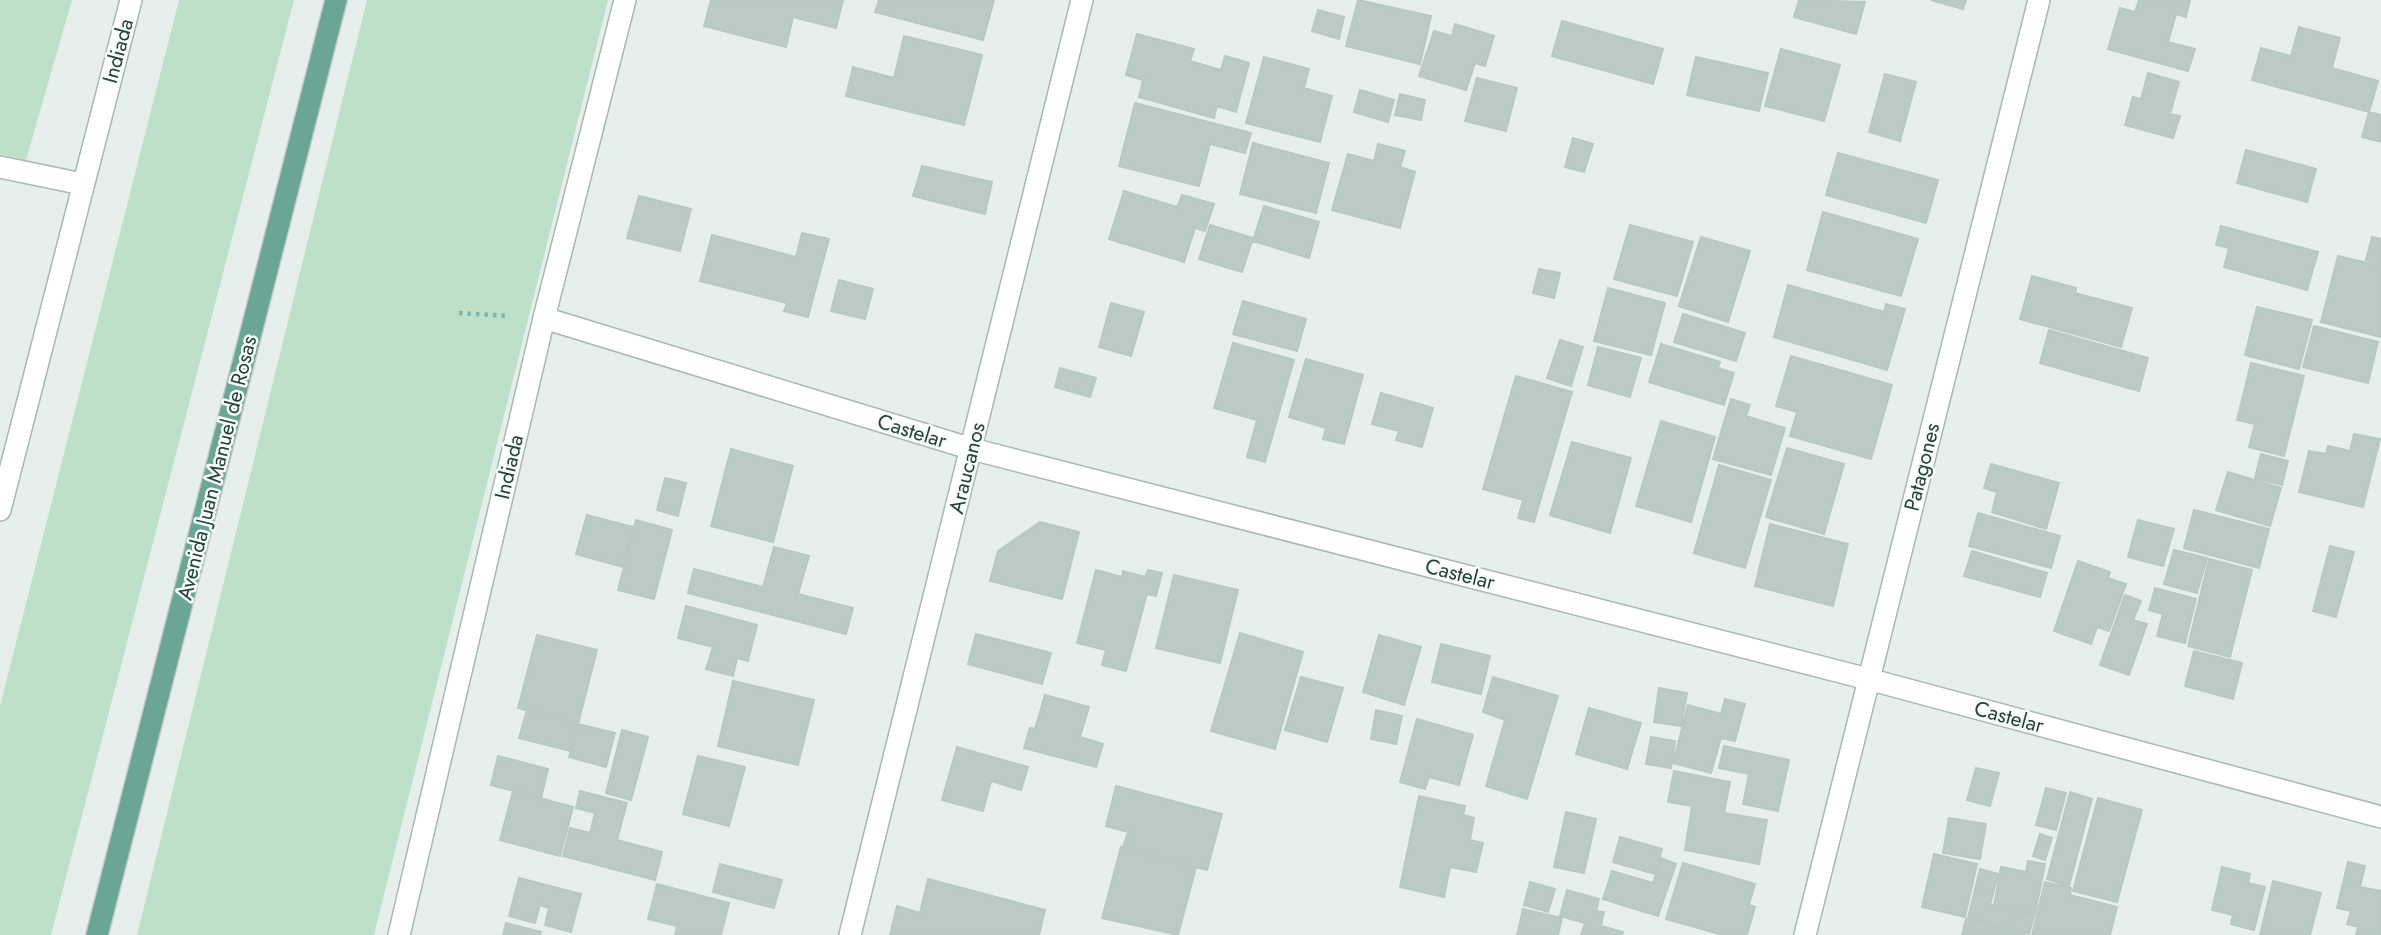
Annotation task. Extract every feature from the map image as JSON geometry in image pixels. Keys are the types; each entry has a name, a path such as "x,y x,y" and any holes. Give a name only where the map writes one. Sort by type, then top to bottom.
{"main road":[{"name":"Avenida Juan Manuel de Rosas","path":"97,935 336,0"}],"street":[{"name":"Indiada","path":"0,510 131,0"},
{"name":"Indiada","path":"399,935 544,317 625,0"},
{"name":"Araucanos","path":"850,935 1082,0"},
{"name":"Patagones","path":"1805,935 2039,0"},
{"path":"0,167 82,184"},
{"name":"Castelar","path":"544,317 972,449 1868,679 2381,817"}],"path":[{"path":"459,313 544,317"}],"green space":[{"path":"0,0 72,0 26,160 0,154"},
{"path":"179,0 294,0 51,935 0,935 0,706"},
{"path":"367,0 608,0 374,935 137,935"}],"building":[{"path":"711,0 843,0 836,28 793,17 786,47 704,26"},
{"path":"879,0 994,0 983,40 875,12"},
{"path":"1358,0 1431,16 1420,64 1346,46"},
{"path":"1799,0 1865,2 1856,34 1794,17"},
{"path":"1931,0 1966,0 1963,9"},
{"path":"2139,0 2190,0 2186,17 2176,14 2168,42 2195,49 2188,71 2108,49 2120,8 2135,12"},
{"path":"1318,10 1344,17 1339,39 1312,31"},
{"path":"1562,21 1663,49 1653,84 1552,56"},
{"path":"1455,24 1494,36 1485,66 1475,63 1466,90 1419,76 1434,31 1452,36"},
{"path":"2299,27 2340,38 2332,68 2378,81 2369,112 2252,80 2261,48 2291,56"},
{"path":"1137,34 1194,49 1190,61 1221,70 1225,56 1249,63 1236,112 1217,106 1214,118 1139,97 1143,80 1126,75"},
{"path":"904,36 982,55 964,125 846,96 853,67 894,78"},
{"path":"1781,49 1840,65 1824,121 1765,106"},
{"path":"1264,57 1309,69 1304,88 1332,96 1320,142 1246,123"},
{"path":"1696,57 1768,73 1759,111 1687,95"},
{"path":"2148,73 2179,82 2170,114 2180,116 2173,138 2125,125 2133,97 2141,99"},
{"path":"1885,74 1916,82 1900,141 1869,132"},
{"path":"1477,78 1517,88 1506,131 1465,121"},
{"path":"1360,90 1394,100 1388,122 1354,112"},
{"path":"1400,94 1425,100 1421,120 1395,115"},
{"path":"1135,103 1251,133 1245,153 1210,144 1199,186 1119,166"},
{"path":"2369,112 2381,115 2381,142 2362,137"},
{"path":"1573,138 1593,144 1584,172 1565,167"},
{"path":"1253,143 1329,163 1316,213 1240,194"},
{"path":"1378,144 1405,151 1400,167 1415,172 1400,228 1332,210 1348,154 1374,161"},
{"path":"2246,150 2316,169 2307,202 2237,183"},
{"path":"1838,153 1938,180 1926,223 1826,195"},
{"path":"922,166 992,182 985,214 913,196"},
{"path":"1124,191 1177,207 1182,195 1214,204 1205,231 1195,228 1184,262 1109,239"},
{"path":"639,196 691,209 680,251 627,238"},
{"path":"1264,206 1319,222 1309,258 1253,241"},
{"path":"1823,212 1918,239 1901,296 1807,270"},
{"path":"1210,225 1253,238 1242,272 1199,259"},
{"path":"1630,225 1693,242 1677,296 1614,279"},
{"path":"2221,226 2318,252 2307,290 2224,267 2229,248 2216,245"},
{"path":"802,233 829,239 808,317 784,311 787,303 700,281 712,235 796,257"},
{"path":"1701,237 1750,251 1728,322 1679,306"},
{"path":"2372,237 2381,239 2381,264 2366,260"},
{"path":"2338,256 2381,266 2381,337 2321,322"},
{"path":"1539,269 1560,273 1554,298 1533,293"},
{"path":"2032,276 2076,288 2075,293 2132,308 2121,347 2020,319"},
{"path":"839,280 873,289 865,319 831,311"},
{"path":"1788,285 1884,312 1886,304 1905,309 1887,370 1774,337"},
{"path":"1608,288 1665,303 1651,355 1594,341"},
{"path":"1243,301 1306,319 1297,351 1233,334"},
{"path":"1111,303 1144,312 1131,356 1099,347"},
{"path":"2257,307 2312,320 2299,369 2245,355"},
{"path":"1683,314 1745,333 1736,361 1674,342"},
{"path":"2314,326 2378,342 2368,383 2303,367"},
{"path":"2049,330 2148,358 2139,391 2040,363"},
{"path":"1560,340 1583,347 1571,386 1547,378"},
{"path":"1233,343 1294,360 1265,462 1247,457 1257,420 1214,408"},
{"path":"1661,344 1720,362 1718,368 1734,373 1724,405 1649,382"},
{"path":"1598,347 1641,358 1630,397 1588,385"},
{"path":"1791,356 1892,385 1871,459 1790,436 1797,412 1776,406"},
{"path":"1306,359 1363,375 1344,444 1323,439 1326,428 1289,417"},
{"path":"2251,363 2304,376 2284,456 2249,447 2255,424 2237,420"},
{"path":"1060,368 1096,378 1090,397 1055,387"},
{"path":"1516,376 1572,392 1534,522 1518,518 1523,500 1483,489"},
{"path":"1381,393 1433,408 1422,447 1396,440 1399,431 1372,424"},
{"path":"1731,399 1750,405 1746,416 1785,428 1771,475 1713,459"},
{"path":"1661,421 1715,437 1691,522 1636,506"},
{"path":"2354,434 2380,439 2363,507 2299,492 2309,451 2326,454 2328,446 2350,451"},
{"path":"1572,442 1631,458 1610,533 1550,515"},
{"path":"1787,448 1844,464 1824,534 1766,517"},
{"path":"731,449 793,466 773,542 711,526"},
{"path":"2261,454 2288,461 2282,485 2255,478"},
{"path":"1991,464 2059,483 2046,529 1992,512 1997,492 1984,488"},
{"path":"1719,465 1771,480 1745,568 1694,553"},
{"path":"2228,472 2281,488 2270,526 2216,510"},
{"path":"665,478 686,483 678,516 657,510"},
{"path":"2194,510 2269,529 2259,568 2184,548"},
{"path":"1978,513 2060,536 2051,568 1969,546"},
{"path":"587,515 633,527 623,567 576,554"},
{"path":"636,520 672,530 654,599 618,590"},
{"path":"2138,520 2174,529 2163,566 2128,557"},
{"path":"1040,522 1079,532 1062,599 990,581 998,551"},
{"path":"1770,524 1848,544 1833,606 1755,586"},
{"path":"2330,546 2354,552 2336,617 2313,611"},
{"path":"774,547 809,556 798,594 853,608 846,634 688,593 694,569 763,587"},
{"path":"2174,550 2207,558 2197,593 2164,584"},
{"path":"1972,551 2047,573 2040,597 1964,576"},
{"path":"2209,559 2252,570 2230,657 2188,646"},
{"path":"2078,561 2110,572 2108,578 2126,584 2109,631 2097,627 2091,644 2054,631"},
{"path":"1096,570 1122,577 1123,571 1145,577 1148,570 1162,573 1156,596 1147,594 1126,671 1102,665 1106,650 1077,643"},
{"path":"1174,575 1238,590 1220,663 1156,648"},
{"path":"2155,588 2196,599 2185,643 2157,636 2163,614 2149,610"},
{"path":"2125,595 2141,601 2133,620 2147,624 2129,675 2100,665"},
{"path":"686,606 757,625 748,661 737,658 733,676 706,669 713,647 678,638"},
{"path":"1240,633 1303,652 1275,749 1211,731"},
{"path":"976,634 1051,653 1042,684 968,664"},
{"path":"537,635 597,650 578,724 518,708"},
{"path":"1379,635 1421,647 1404,705 1363,692"},
{"path":"1441,644 1490,656 1481,694 1432,682"},
{"path":"2194,651 2242,663 2233,699 2185,686"},
{"path":"1301,677 1343,688 1327,742 1285,730"},
{"path":"1493,677 1558,696 1527,799 1486,786 1505,720 1483,712"},
{"path":"733,681 814,700 798,765 718,746"},
{"path":"1659,688 1687,693 1681,726 1654,722"},
{"path":"1045,695 1089,707 1080,737 1103,744 1096,767 1024,748 1030,728 1035,729"},
{"path":"1725,699 1745,704 1735,741 1721,738 1711,773 1673,763 1688,705 1721,714"},
{"path":"1589,708 1641,723 1627,769 1576,754"},
{"path":"527,710 578,724 571,751 519,738"},
{"path":"1376,710 1402,716 1396,744 1371,739"},
{"path":"1417,719 1473,735 1459,785 1429,777 1425,789 1400,782"},
{"path":"578,724 615,733 606,767 569,757"},
{"path":"622,730 648,737 631,800 606,793"},
{"path":"1651,737 1675,741 1671,768 1646,764"},
{"path":"1724,746 1789,760 1778,811 1743,804 1749,774 1719,768"},
{"path":"957,747 1028,767 1021,790 991,781 983,811 942,800"},
{"path":"498,756 548,769 541,798 491,785"},
{"path":"698,756 745,767 729,826 683,814"},
{"path":"1976,768 1999,773 1990,806 1967,800"},
{"path":"1674,771 1730,782 1724,813 1767,820 1759,864 1685,850 1692,806 1668,802"},
{"path":"1116,786 1222,814 1207,870 1123,847 1128,832 1106,826"},
{"path":"2046,788 2066,793 2056,830 2036,825"},
{"path":"513,791 573,807 560,856 500,840"},
{"path":"580,791 627,803 617,840 662,852 655,880 563,856 570,828 590,833 595,813 576,808"},
{"path":"2070,792 2092,799 2069,886 2047,879"},
{"path":"1419,796 1465,806 1463,815 1474,818 1470,840 1483,843 1476,872 1450,867 1444,897 1400,887"},
{"path":"2098,798 2142,810 2117,902 2073,891"},
{"path":"1566,812 1596,819 1584,873 1554,867"},
{"path":"1949,818 1986,824 1980,859 1943,853"},
{"path":"2040,834 2052,838 2045,860 2033,856"},
{"path":"1620,837 1662,849 1655,874 1613,862"},
{"path":"1121,847 1196,867 1178,935 1102,918"},
{"path":"1934,854 1977,864 1965,917 1922,907"},
{"path":"1661,858 1676,864 1658,916 1603,899 1612,871 1653,883"},
{"path":"2028,861 2045,864 2035,914 1994,905 2001,867 2026,872"},
{"path":"2348,862 2365,866 2360,887 2381,891 2381,935 2356,935 2358,927 2347,924 2351,911 2337,908"},
{"path":"1683,863 1755,884 1749,905 1755,907 1747,935 1723,935 1666,919"},
{"path":"720,864 782,880 774,908 713,892"},
{"path":"2222,867 2250,874 2248,883 2265,887 2254,930 2231,924 2233,915 2212,910"},
{"path":"1980,869 1998,874 1990,905 2034,916 2029,934 1968,918"},
{"path":"519,878 581,894 571,932 545,925 549,908 540,905 535,923 509,916"},
{"path":"928,879 1045,910 1039,935 890,935 897,906 920,913"},
{"path":"2273,881 2321,893 2310,935 2260,935"},
{"path":"1530,882 1555,889 1548,912 1524,905"},
{"path":"2045,882 2071,888 2070,895 2117,907 2110,935 2032,935"},
{"path":"657,884 729,903 721,935 675,935 677,926 648,919"},
{"path":"1567,890 1599,899 1596,911 1604,912 1601,926 1623,932 1622,935 1581,935 1585,923 1560,916"},
{"path":"1523,909 1562,918 1558,935 1517,935"},
{"path":"1966,919 2025,935 1962,935"},
{"path":"506,923 541,932 540,935 503,935"}]}
